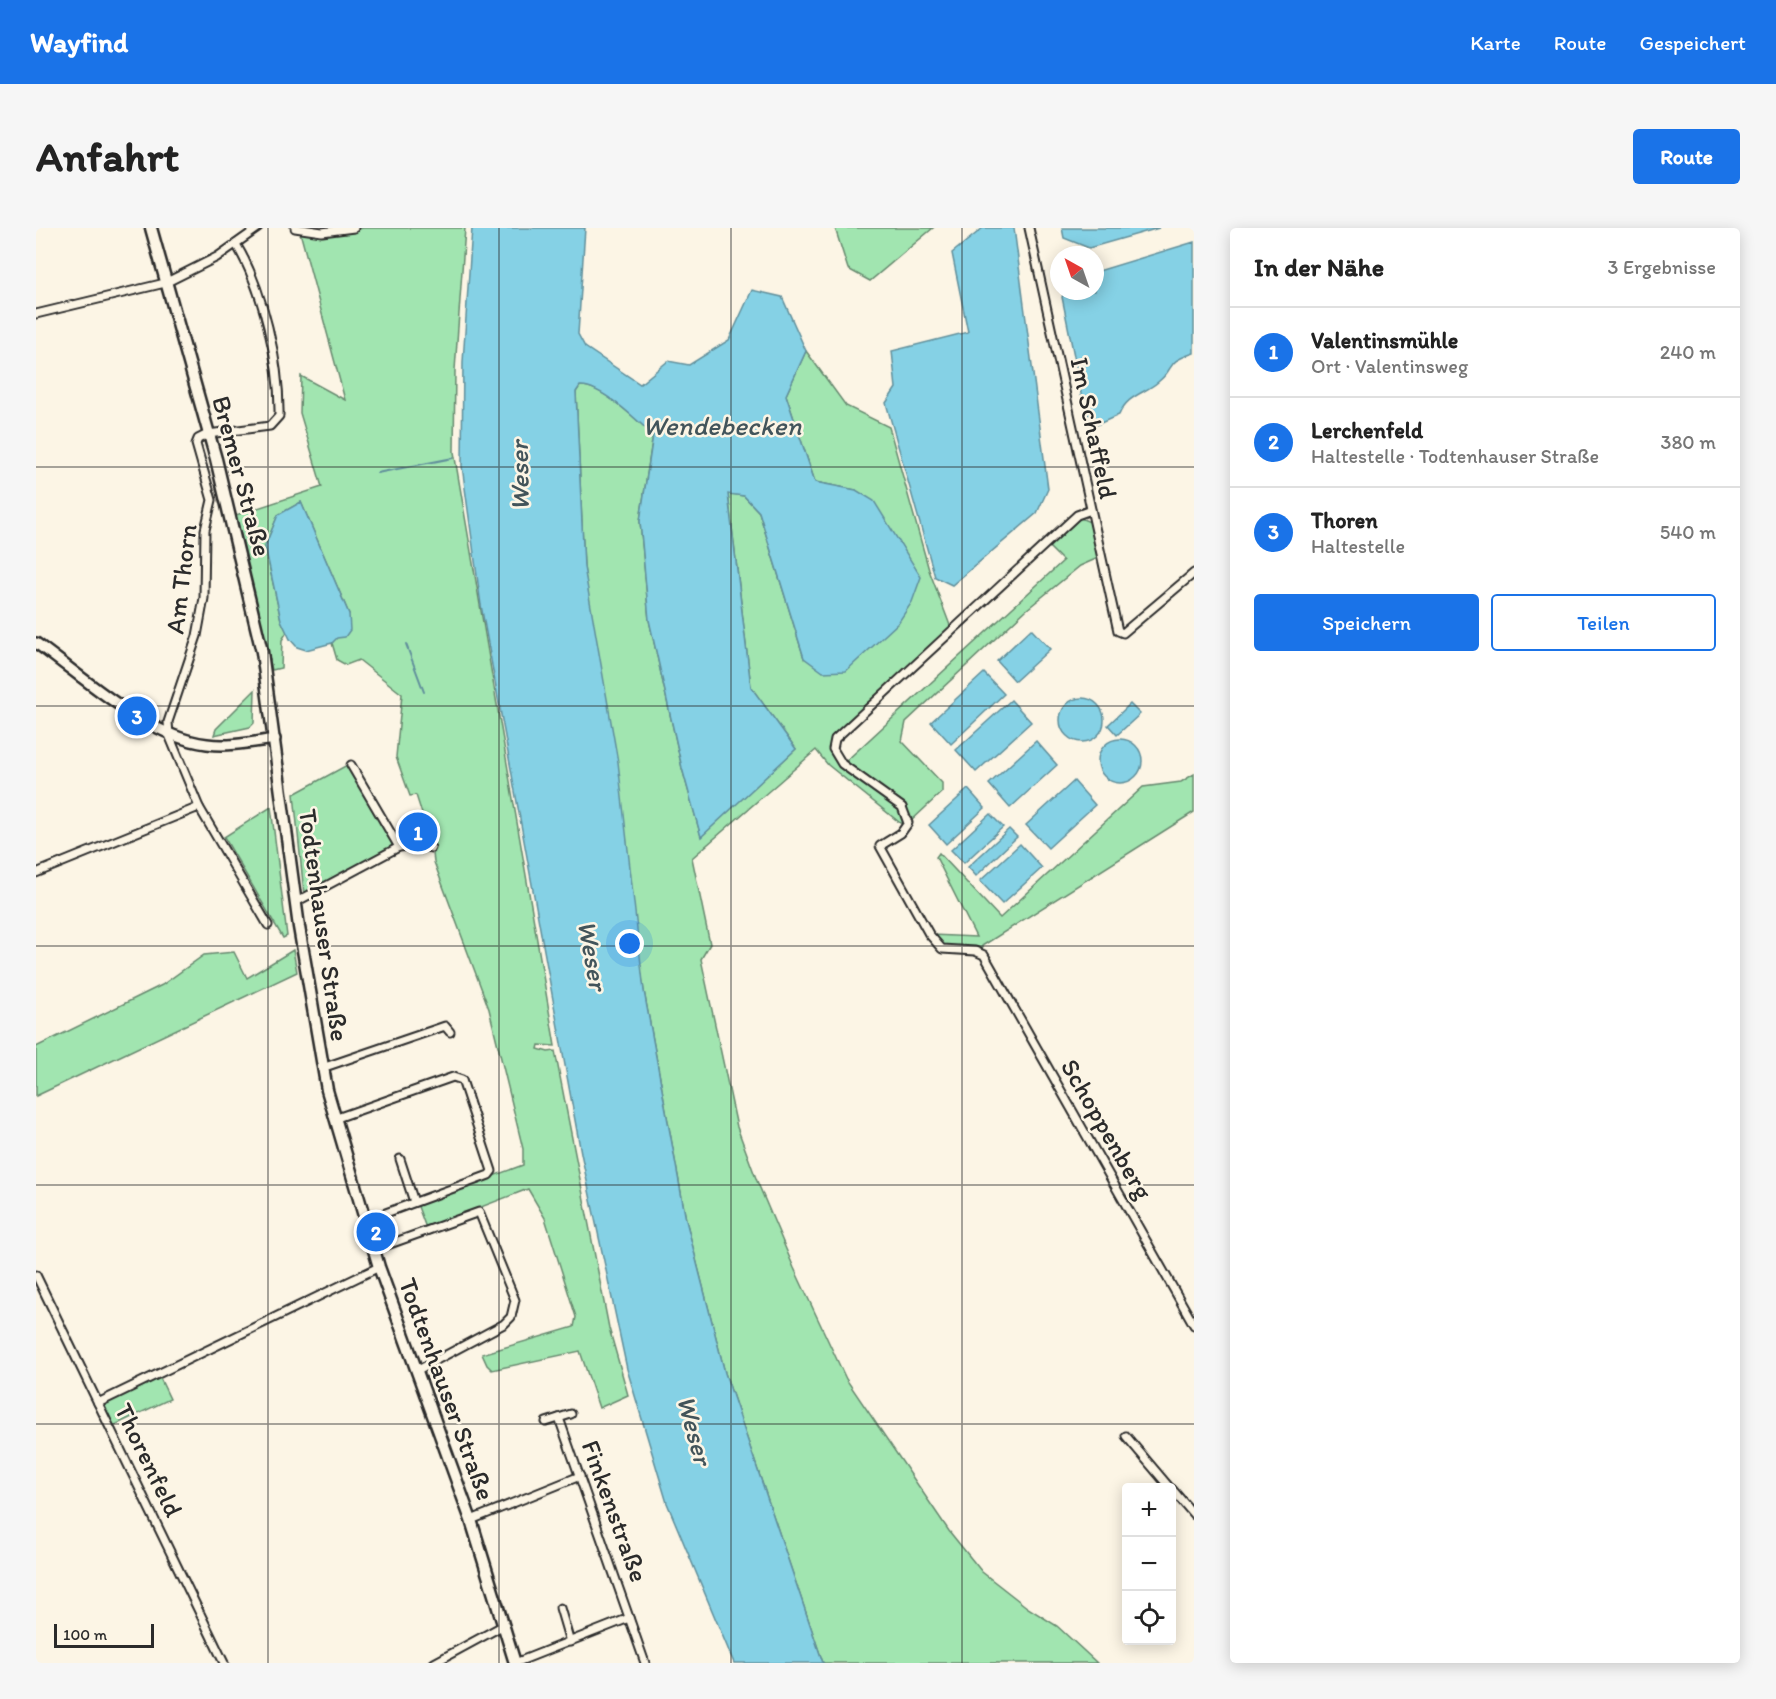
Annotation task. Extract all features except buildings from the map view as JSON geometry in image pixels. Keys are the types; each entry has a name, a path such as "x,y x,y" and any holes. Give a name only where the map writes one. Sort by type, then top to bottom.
{"main road":[{"name":"Bremer Straße","path":"151,228 237,542 264,661 275,739"},
{"name":"Todtenhauser Straße","path":"275,739 296,902 322,1068 334,1119 373,1250 471,1520 515,1663"}],"street":[{"path":"36,314 165,283 217,257 258,228"},
{"path":"295,228 322,232 354,228"},
{"name":"Im Schaffeld","path":"1029,228 1118,631 1123,633 1194,573"},
{"path":"208,434 270,426 279,416 268,325 252,277 236,244"},
{"name":"Am Thorn","path":"169,735 168,722 197,636 204,598 206,530 212,500 196,444 198,439 208,434"},
{"name":"Schoppenberg","path":"1091,510 1077,515 835,739 833,749 842,764 902,807 908,823 901,833 880,846 929,934 942,949 975,951 984,955 1194,1325"},
{"path":"36,643 137,716 169,735 206,744 230,745 275,739"},
{"path":"169,735 199,807 268,925"},
{"path":"351,765 399,847"},
{"path":"36,873 199,807"},
{"path":"296,902 399,847 418,845 431,848"},
{"path":"322,1068 445,1026 450,1032"},
{"path":"334,1119 453,1077 462,1080 491,1173 364,1221"},
{"path":"400,1159 414,1203"},
{"path":"373,1250 479,1212 515,1300 511,1317 504,1324 416,1371"},
{"path":"98,1403 379,1267"},
{"name":"Thorenfeld","path":"36,1275 224,1663"},
{"name":"Finkenstraße","path":"546,1422 571,1414"},
{"name":"Finkenstraße","path":"559,1418 645,1663"},
{"path":"1126,1436 1167,1483"},
{"path":"471,1520 580,1476"},
{"path":"1176,1494 1194,1515"},
{"path":"560,1608 570,1642"},
{"name":"Finkenstraße","path":"515,1663 629,1618"},
{"path":"434,1663 504,1625"}],"green space":[{"path":"363,228 465,228 455,370 454,452 555,1046 539,1045 538,1049 548,1052 555,1051 609,1328 628,1395 599,1408 580,1351 492,1370 482,1354 574,1327 576,1317 545,1218 528,1189 426,1228 417,1204 523,1165 523,1149 489,1009 434,862 432,845 416,795 410,796 396,757 402,694 359,660 346,665 337,660 332,643 349,614 301,502 278,515 265,546 281,620 287,632 282,640 281,668 272,670 236,515 322,487 300,413 301,376 345,400 300,232 344,232"},
{"path":"835,228 933,228 870,281 848,269"},
{"path":"806,351 846,406 889,427 929,570 951,628 833,737 831,750 834,759 900,808 906,822 904,826 828,765 816,750 692,858 710,944 701,959 737,1127 794,1268 846,1379 949,1531 982,1572 1028,1608 1057,1626 1097,1663 823,1663 725,1373 686,1220 644,991 584,567 576,392 580,386 598,391 618,404 653,434 640,521 649,620 682,768 701,836 796,749 751,687 728,493 744,496 759,512 804,658 856,490 815,482 786,395"},
{"path":"1078,517 1090,522 1098,558 1080,566 1026,610 906,722 902,741 942,783 942,792 910,822 903,806 844,763 1063,561 1047,545"},
{"path":"255,690 254,723 250,727 214,735 216,729"},
{"path":"349,764 393,841 391,849 304,894 294,794"},
{"path":"1194,774 1194,812 982,946 982,950 942,947 933,935 976,937 936,857 939,853 1000,918 1143,787 1181,782"},
{"path":"271,807 287,936 283,938 224,837"},
{"path":"293,950 297,972 36,1096 36,1047 162,985 204,955 234,952 247,978"},
{"path":"159,1376 170,1399 113,1426 102,1404"}],"water":[{"path":"472,228 585,228 578,334 585,347 640,384 668,361 689,365 729,340 752,290 782,297 806,351 786,395 815,482 856,490 874,501 921,577 912,602 898,623 846,671 823,672 804,658 759,512 744,496 728,494 751,687 796,749 701,837 682,768 649,620 640,521 653,435 618,404 598,391 580,386 576,392 584,567 618,762 644,991 686,1220 725,1373 823,1663 734,1663 667,1503 627,1369 581,1153 481,605 462,466 463,362"},
{"path":"983,228 1014,228 1048,489 1037,513 952,585 935,577 886,403 896,388 892,351 968,332 952,253"},
{"path":"1062,228 1159,228 1096,246 1084,246 1064,238"},
{"path":"1194,242 1194,353 1174,363 1158,382 1126,403 1119,415 1094,426 1081,395 1083,376 1076,366 1063,300 1104,300 1104,269"},
{"path":"301,502 349,614 350,630 345,637 337,638 332,643 306,650 297,647 290,639 281,620 265,546 278,515"},
{"path":"1031,629 1050,649 1015,681 997,661"},
{"path":"984,673 1004,694 951,744 931,722"},
{"path":"1082,698 1091,699 1098,704 1103,711 1103,729 1098,736 1091,741 1082,742 1073,741 1066,736 1061,729 1060,720 1061,711 1066,704 1073,699"},
{"path":"1011,700 1031,722 976,772 956,750"},
{"path":"1130,704 1140,714 1117,735 1108,725"},
{"path":"1120,739 1129,740 1136,745 1141,752 1141,770 1136,777 1129,782 1120,783 1111,782 1104,777 1099,770 1098,761 1099,752 1104,745 1111,740"},
{"path":"1036,741 1057,765 1010,808 989,784"},
{"path":"1074,781 1095,805 1048,848 1026,825"},
{"path":"968,789 985,808 946,844 929,825"},
{"path":"990,814 1003,827 964,863 951,850"},
{"path":"1009,829 1017,837 976,876 968,867"},
{"path":"1020,844 1042,868 1002,904 980,881"}],"waterway":[{"path":"377,473 453,458"},
{"path":"406,644 424,692"}],"place":[{"name":"Thoren","path":"137,716"},
{"name":"Valentinsmühle","path":"418,832"},
{"name":"Lerchenfeld","path":"376,1232"}],"water label":[{"name":"Wendebecken","path":"722,425"},
{"name":"Weser","path":"519,476"},
{"name":"Weser","path":"593,955"},
{"name":"Weser","path":"695,1430"}]}
